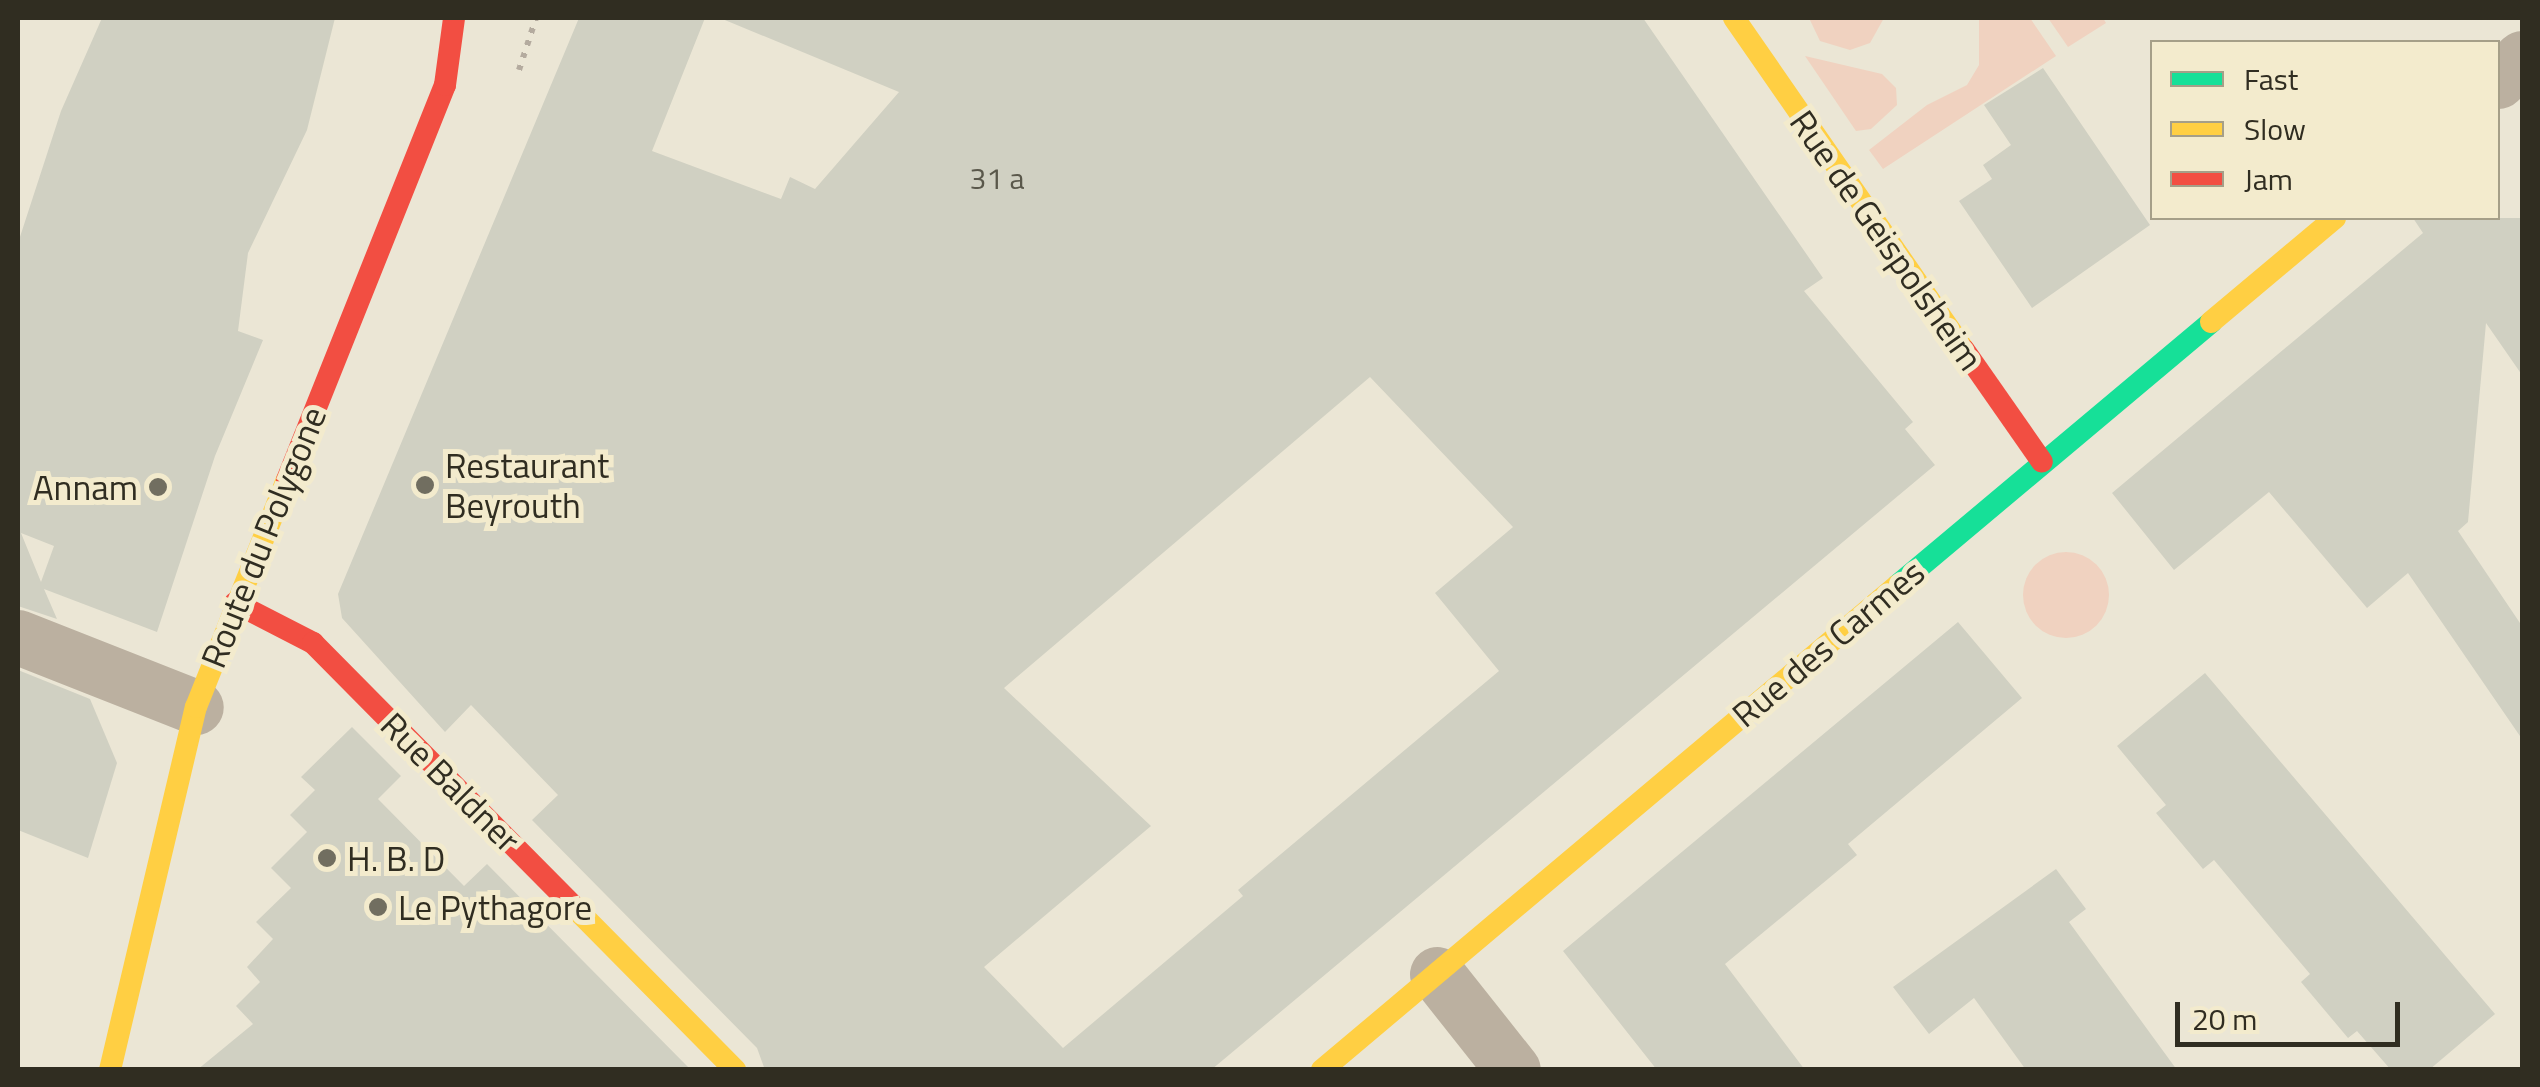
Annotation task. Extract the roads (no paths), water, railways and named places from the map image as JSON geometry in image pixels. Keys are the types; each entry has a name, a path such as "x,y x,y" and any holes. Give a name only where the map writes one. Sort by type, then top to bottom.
{"street":[{"name":"Route du Polygone","path":"110,1070 196,706 234,603 445,85 454,18"},
{"name":"Rue de Geispolsheim","path":"1734,18 2042,462"},
{"path":"2500,79 2522,58"},
{"name":"Rue des Carmes","path":"1322,1070 2333,220"},
{"name":"Rue Baldner","path":"234,603 312,643 735,1070"},
{"path":"18,637 196,706"},
{"path":"1437,974 1512,1070"}],"place":[{"name":"Restaurant Beyrouth","path":"425,485"},
{"name":"Annam","path":"158,487"},
{"name":"H. B. D","path":"327,858"},
{"name":"Le Pythagore","path":"378,907"}]}
